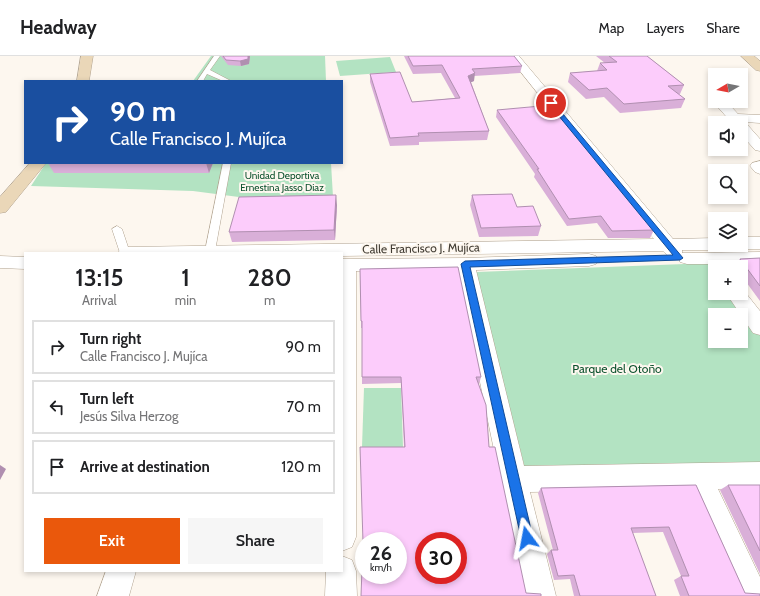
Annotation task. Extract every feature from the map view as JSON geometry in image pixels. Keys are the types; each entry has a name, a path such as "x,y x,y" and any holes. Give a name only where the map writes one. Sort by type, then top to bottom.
{"main road":[{"path":"83,80 87,56"},
{"path":"747,56 760,67"},
{"path":"0,208 37,164"}],"street":[{"path":"513,56 673,251"},
{"path":"725,108 732,116"},
{"path":"748,120 760,118"},
{"path":"748,133 760,147"},
{"path":"760,165 757,166 760,169"},
{"path":"748,243 760,242"},
{"name":"Calle Francisco J. Mujíca","path":"343,253 542,254 673,251 760,258"},
{"path":"0,253 24,253"},
{"name":"Calle Francisco J. Mujíca","path":"345,265 465,264 542,254"},
{"path":"0,262 24,263"},
{"path":"465,264 540,596"},
{"path":"343,446 345,265"},
{"path":"741,300 760,327"},
{"path":"514,479 760,475"},
{"path":"698,476 753,596"},
{"path":"113,596 121,572"},
{"path":"341,572 341,596"}],"lane":[{"path":"201,80 217,56"},
{"path":"206,71 226,80"},
{"path":"211,252 227,164"},
{"path":"117,229 126,252"}],"green space":[{"path":"211,56 325,56 326,80 194,80"},
{"path":"390,57 396,72 340,76 336,61"},
{"name":"Unidad Deportiva Ernestina Jasso Diaz","path":"45,164 331,164 333,197 261,200 193,191 31,186"},
{"name":"Parque del Otoño","path":"708,263 708,300 737,300 742,308 708,308 708,348 748,348 748,316 760,334 760,467 525,469 476,272"},
{"path":"364,388 401,388 403,447 362,447"}],"building":[{"path":"223,56 248,56 248,59 240,61 226,60"},
{"path":"408,56 514,56 522,66 472,69 475,73 468,76 489,131 418,133 419,136 390,138 370,74 400,72 412,102 460,98 442,65 413,66"},
{"path":"609,56 647,56 684,85 668,86 685,99 624,104 607,88 589,90 570,73 607,70 600,63 617,62"},
{"path":"552,105 654,230 612,231 601,216 569,219 537,169 539,169 497,110"},
{"path":"512,194 517,207 533,206 541,226 481,228 472,195"},
{"path":"336,195 334,230 229,232 239,197"},
{"path":"760,258 760,286 748,270 748,260 740,259"},
{"path":"458,267 481,377 476,377 486,405 489,447 495,447 526,593 541,594 541,596 361,596 361,584 407,584 407,532 363,532 360,447 405,447 401,377 362,377 360,269"},
{"path":"696,485 745,593 760,594 760,596 689,596 681,576 689,576 669,527 631,528 656,596 580,596 574,575 558,576 551,550 558,550 541,488"},
{"path":"728,485 760,485 760,551"}],"route":[{"path":"527,538 465,264 680,258 667,245 551,103"}]}
